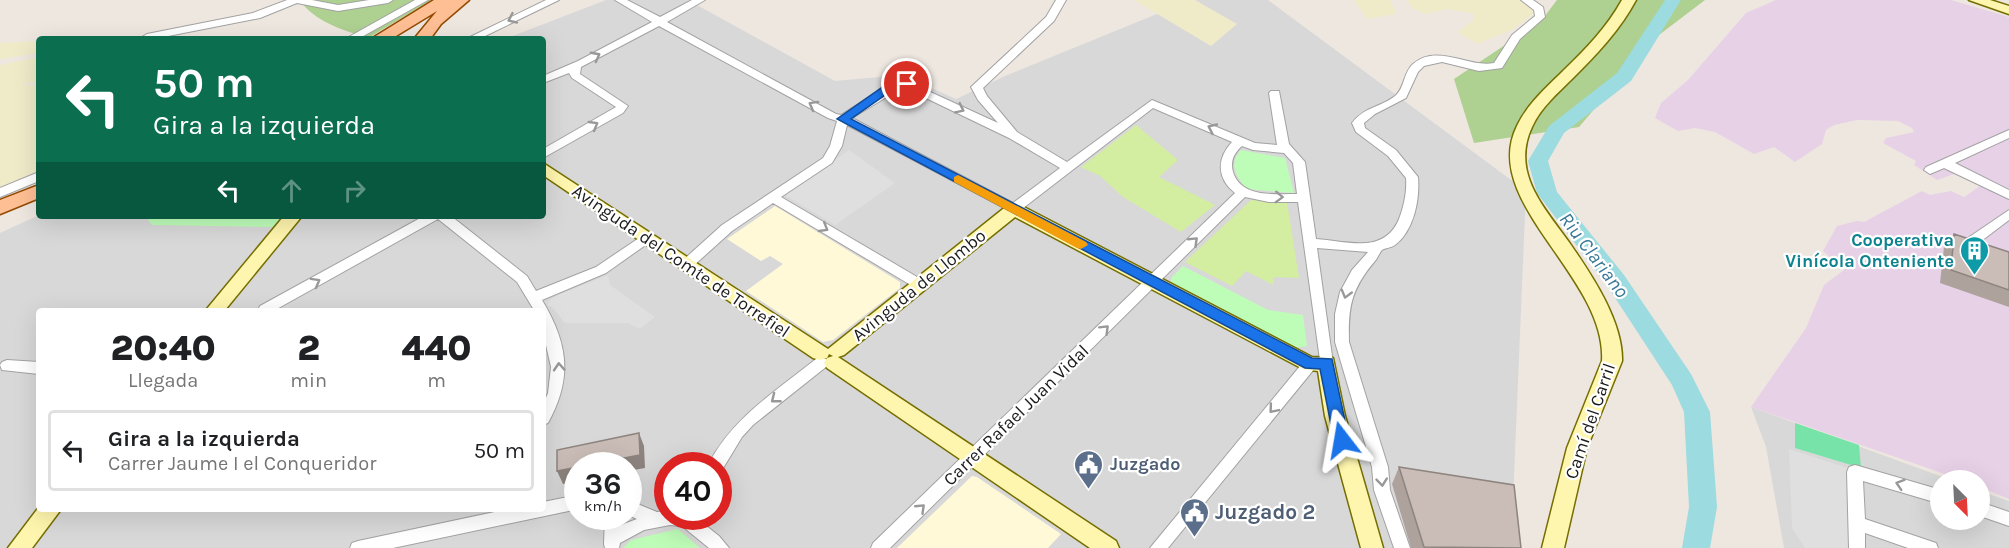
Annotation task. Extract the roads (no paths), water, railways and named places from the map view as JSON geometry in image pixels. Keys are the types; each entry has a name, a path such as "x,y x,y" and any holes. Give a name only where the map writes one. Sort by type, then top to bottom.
{"main road":[{"path":"384,36 445,0"},
{"path":"397,36 456,0"},
{"path":"424,36 435,21 461,0"},
{"path":"0,209 36,193"}],"street":[{"path":"152,36 256,16 296,0 338,8 388,0"},
{"path":"356,36 423,0"},
{"path":"477,36 554,0"},
{"path":"620,0 1152,282 1318,364"},
{"path":"546,79 700,0"},
{"path":"1012,135 1002,118 980,96 977,87 1050,19 1061,0"},
{"path":"1311,243 1375,246 1392,240 1403,224 1409,208 1413,179 1392,153 1360,130 1359,120 1398,99 1405,91 1415,68 1428,61 1445,58 1486,68 1498,66 1516,37 1540,17 1539,9 1526,0"},
{"name":"Camí del Carril","path":"1553,548 1577,448 1612,361 1613,349 1602,317 1585,282 1521,186 1516,166 1517,148 1536,105 1576,68 1618,21 1629,0"},
{"path":"1976,0 2009,10"},
{"path":"2000,0 2009,3"},
{"path":"546,152 619,111 622,106 576,76 574,73 576,65"},
{"path":"686,265 727,228 828,160 836,146 843,119 888,88 907,84 1012,135 1067,167"},
{"path":"1275,93 1283,145 1299,162 1311,243 1318,364 1372,548"},
{"name":"Avinguda de Llombo","path":"828,357 1067,167 1152,103 1162,105 1240,141 1265,149 1287,150"},
{"path":"1930,170 2009,134"},
{"path":"1240,141 1229,152 1225,167 1231,180 1242,193 1304,198"},
{"path":"1946,164 2009,195"},
{"name":"Avinguda del Comte de Torrefiel","path":"546,170 828,357 1108,548"},
{"path":"0,193 36,177"},
{"name":"Carrer Rafael Juan Vidal","path":"879,548 1242,193"},
{"path":"773,198 919,284"},
{"path":"1966,245 2009,214"},
{"path":"217,308 291,219"},
{"path":"269,308 429,219"},
{"path":"447,219 522,279 540,307 647,239"},
{"path":"1375,246 1375,252 1353,275 1345,293 1341,322 1342,342 1380,467 1382,490 1402,548"},
{"path":"546,322 556,348 560,375 557,392 546,412"},
{"path":"725,452 748,421 828,357"},
{"path":"1158,548 1318,364"},
{"path":"2,369 36,368"},
{"path":"1857,548 1854,475 1860,471 1930,493"},
{"path":"546,508 564,504"},
{"path":"19,548 48,512"},
{"path":"358,548 523,512"},
{"path":"1990,512 2009,519"},
{"path":"612,543 632,528 654,522"},
{"path":"1856,524 1930,548"},
{"path":"698,530 721,548"}],"waterway":[{"name":"Riu Clariano","path":"1673,0 1624,77 1556,130 1538,161 1547,193 1616,281 1682,381 1697,412 1703,507 1696,548"}],"place":[{"name":"Cooperativa Vinícola Onteniente","path":"1975,276"},
{"name":"Juzgado","path":"1089,490"},
{"name":"Juzgado 2","path":"1194,538"}]}
